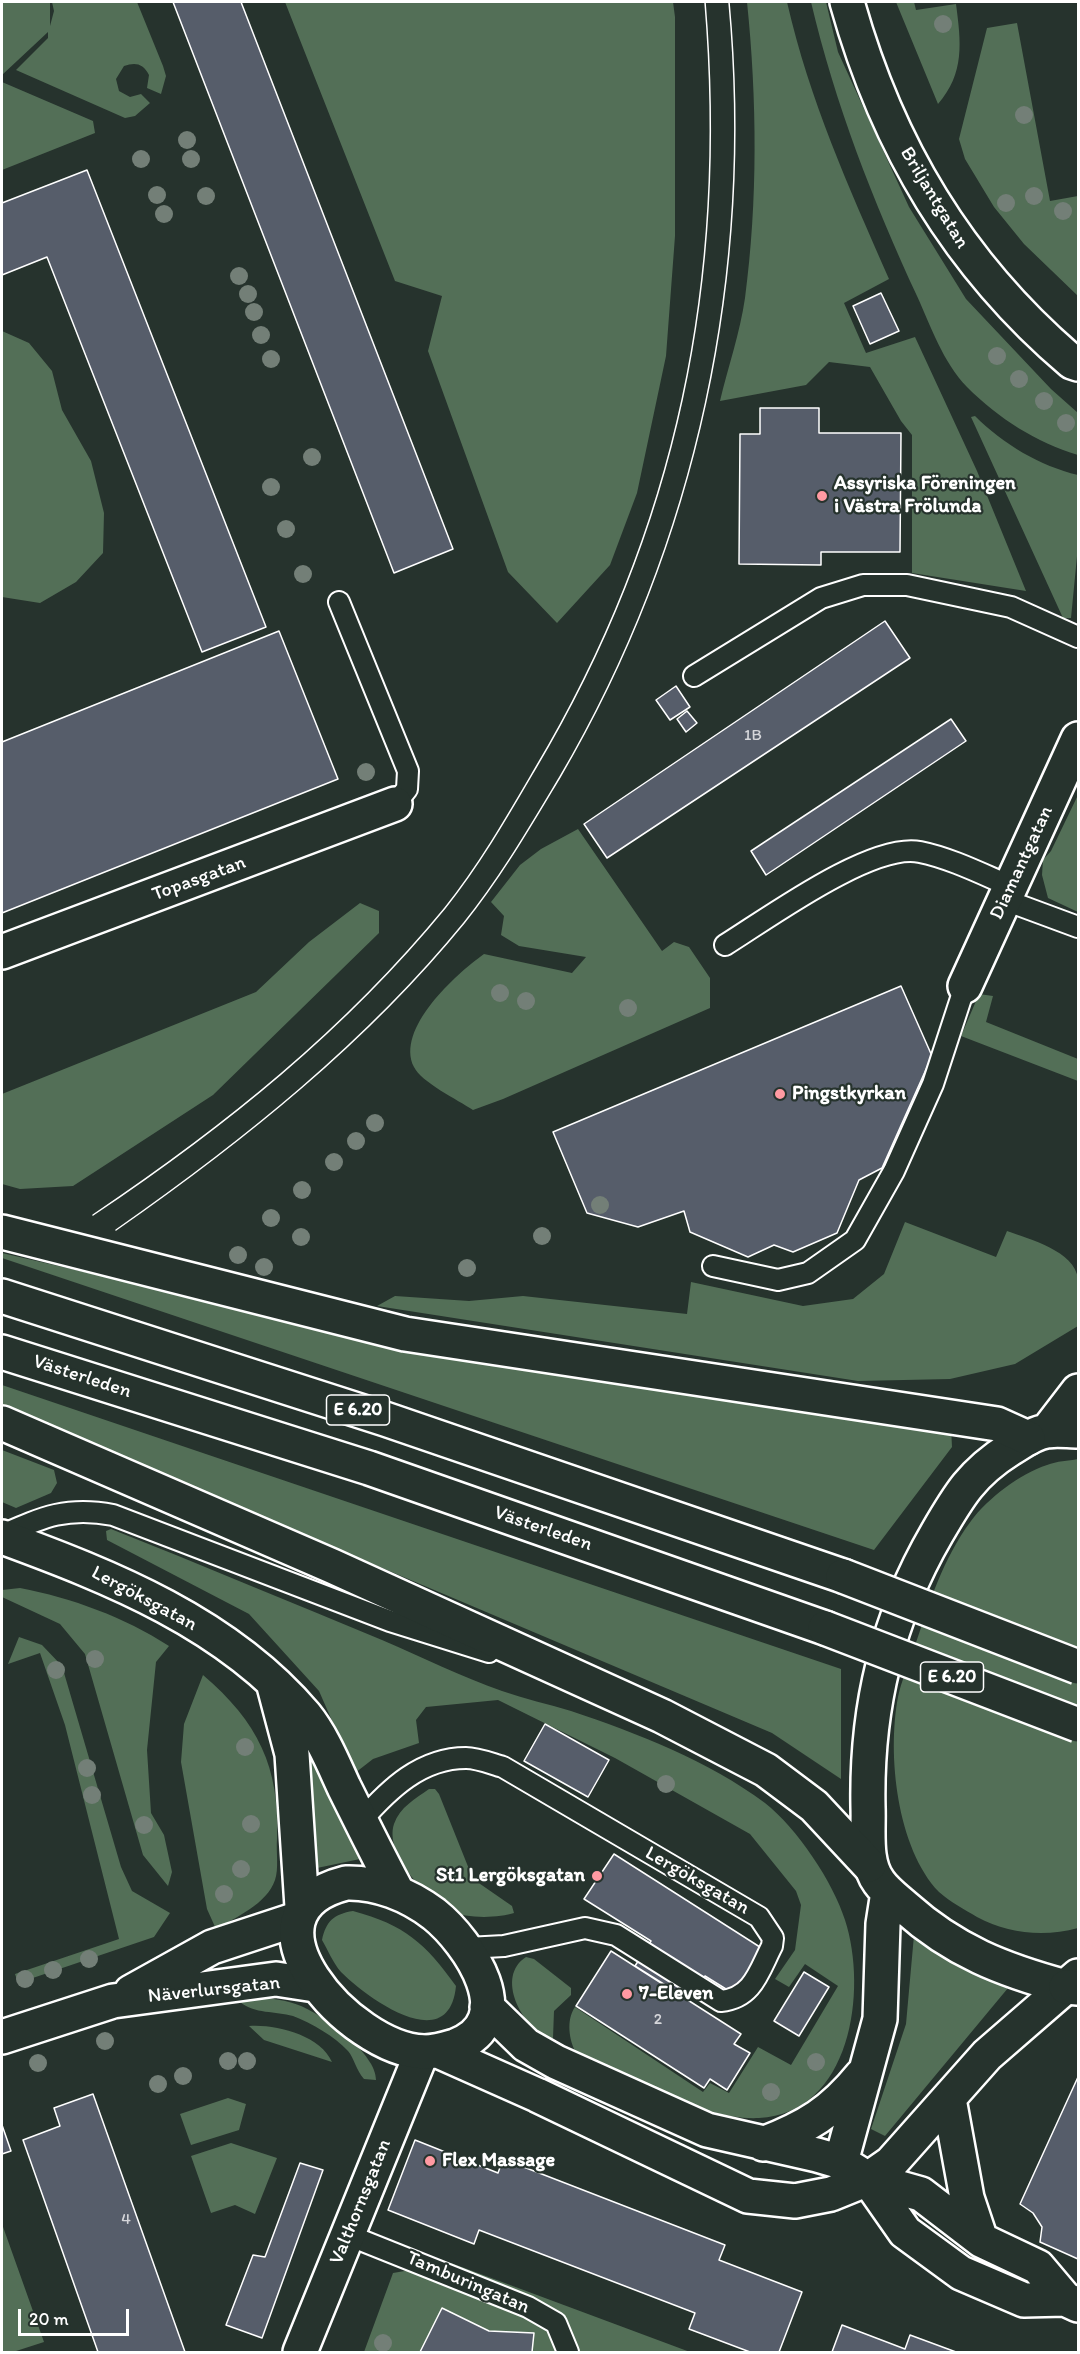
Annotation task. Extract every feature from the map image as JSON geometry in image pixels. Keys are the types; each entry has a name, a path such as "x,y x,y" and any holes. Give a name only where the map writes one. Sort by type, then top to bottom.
{"main road":[{"name":"Briljantgatan","path":"847,2 879,100 943,219 987,279 1030,326 1076,368"},
{"name":"Diamantgatan","path":"965,986 1007,893 1044,820 1078,739"},
{"name":"Topasgatan","path":"2,952 395,804"},
{"path":"2,1232 405,1334 1052,1433"},
{"name":"E 6.20","path":"2,1296 385,1419 843,1576 1078,1667"},
{"name":"Västerleden","path":"2,1352 369,1468 825,1628 1078,1725"},
{"path":"869,1865 867,1767 876,1692 889,1636 922,1560 962,1490 995,1459 1052,1433 1078,1391"},
{"path":"2,1423 332,1566 592,1683 766,1770 814,1806 869,1865 878,1882 888,1893 926,1926 971,1955 1023,1976 1074,1984"},
{"name":"Lergöksgatan","path":"2,1536 99,1573 178,1612 234,1652 273,1684 305,1716 327,1753 398,1893"},
{"path":"273,1684 292,1754 300,1913 296,1929 300,1948 315,1985 336,2008 379,2038 430,2052 537,2095 748,2196 795,2201 831,2194 868,2179 891,2163 987,2055 1074,1984"},
{"path":"300,1913 318,1893 346,1882 361,1882 398,1893 434,1914 467,1948 480,1969 486,1989 487,2007 482,2023 472,2035 458,2045 430,2052"},
{"path":"840,2162 880,2019 883,1924 888,1893"},
{"name":"Näverlursgatan","path":"113,2001 212,1947 300,1913"},
{"name":"Näverlursgatan","path":"2,2037 113,2001 276,1979 315,1985"},
{"path":"487,2007 526,2045 556,2062 707,2130 840,2162 868,2179 921,2194 981,2240 1038,2267 1072,2302"},
{"name":"Valthornsgatan","path":"300,2352 348,2235 430,2052"},
{"path":"763,2144 801,2130 825,2114 844,2097 868,2067"},
{"path":"949,2099 967,2198 981,2240"},
{"path":"868,2179 905,2232 961,2273 1024,2301 1072,2302"}],"lane":[{"path":"694,676 821,598 864,585 907,585 1011,607 1078,637"},
{"path":"339,602 408,771 406,789 395,804"},
{"path":"725,945 853,867 891,853 919,852 1078,927"},
{"path":"713,1266 778,1280 808,1273 828,1262 855,1240 894,1172 933,1084 965,986"},
{"path":"2,1536 45,1516 67,1511 93,1511 113,1515 390,1621 592,1683"},
{"name":"Lergöksgatan","path":"361,1821 385,1793 411,1774 434,1763 468,1758 503,1767 759,1917 773,1938 772,1946 748,1991 736,2000 721,2001 616,1935 585,1928 504,1946 467,1948"},
{"name":"Tamburingatan","path":"348,2235 528,2307 556,2323 568,2352"}],"green space":[{"path":"2,2 50,2 50,26 54,11 52,2 137,2 166,76 161,94 147,88 149,75 141,66 132,64 124,66 116,79 119,91 130,97 141,94 150,103 135,116 125,118 16,70 48,38 48,32 2,75"},
{"path":"285,2 673,2 675,17 675,236 666,356 637,493 610,565 557,623 508,572 428,351 442,296 395,281"},
{"path":"747,2 787,2 796,39 819,109 889,279 844,303 866,353 915,337 977,471 1026,591 912,573 912,435 901,421 870,367 829,362 806,385 720,401 743,311 752,224 755,150 753,76"},
{"path":"811,2 826,2 838,52 909,207 966,299 1051,389 1078,413 1078,455 1047,443 1005,419 979,399 951,367 885,224 856,152 831,78"},
{"path":"896,2 914,2 916,10 956,4 960,44 957,69 953,81 938,104"},
{"path":"1017,23 1050,201 1078,196 1078,296 1024,244 994,207 965,159 959,139 987,28"},
{"path":"2,82 93,121 95,133 2,170"},
{"path":"2,331 29,343 52,371 62,410 91,461 104,513 103,553 76,582 40,603 2,597"},
{"path":"975,416 1023,453 1050,466 1078,475 1078,546 1071,618 1063,618 971,417"},
{"path":"1078,795 1078,912 1048,898 1042,875 1043,860 1051,851"},
{"path":"578,829 662,951 674,942 689,947 710,978 710,1008 473,1110 432,1085 418,1073 410,1052 413,1036 431,1004 459,975 484,954 572,973 586,957 519,946 501,935 504,916 491,902 520,865 541,849"},
{"path":"360,903 379,911 379,933 213,1095 73,1186 20,1189 2,1184 2,1094 256,992 309,942"},
{"path":"979,994 993,996 986,1022 1078,1059 1078,1081 961,1036"},
{"path":"905,1222 996,1257 1007,1231 1038,1242 1060,1254 1075,1269 1078,1279 1078,1326 1015,1364 950,1379 858,1381 377,1306 395,1296 469,1301 523,1296 687,1314 691,1282 803,1306 853,1299 884,1274"},
{"path":"2,1253 432,1352 951,1427 952,1447 874,1550 2,1258"},
{"path":"2,1385 841,1669 841,1779 772,1733 2,1407"},
{"path":"2,1450 54,1470 57,1483 51,1493 16,1508 2,1502"},
{"path":"1078,1459 1078,1928 1053,1932 1027,1932 1001,1927 977,1917 943,1896 925,1873 913,1851 899,1800 895,1773 895,1720 901,1685 931,1599 952,1551 971,1521 995,1496 1026,1474 1051,1464"},
{"path":"111,1529 487,1685 519,1697 571,1711 647,1739 720,1774 765,1803 789,1826 823,1873 845,1920 852,1949 854,1980 852,2013 845,2044 833,2072 814,2095 790,2111 759,2118 737,2117 690,2105 666,2095 576,2053 574,2048 570,2036 570,2018 575,2007 703,2092 710,2083 729,2093 758,2047 791,2065 838,1986 805,1964 789,1987 775,1979 795,1950 801,1905 796,1891 750,1834 615,1758 498,1700 426,1707 416,1720 419,1743 373,1759 355,1773 319,1691 249,1614 107,1540 106,1531"},
{"path":"20,1588 59,1597 97,1610 134,1626 169,1646 156,1662 147,1750 151,1813 164,1835 172,1872 168,1886 143,1855 85,1654 60,1624 2,1597 2,1590"},
{"path":"19,1637 42,1645 62,1666 121,1867 132,1891 170,1913 154,1937 18,1983 15,1974 119,1939 65,1725 40,1653 8,1664"},
{"path":"203,1675 238,1710 262,1748 269,1768 277,1813 277,1871 271,1889 250,1909 216,1929 207,1909 181,1762 184,1724"},
{"path":"298,1726 360,1859 317,1868 313,1797"},
{"path":"429,1789 435,1789 439,1794 473,1879 512,1906 514,1913 482,1917 457,1914 431,1897 401,1862 395,1849 394,1824 404,1808"},
{"path":"353,1911 371,1916 400,1930 423,1947 445,1971 456,1986 450,2007 439,2018 423,2020 406,2016 369,1995 341,1972 322,1940 332,1919"},
{"path":"915,1924 1013,1982 885,2136 871,2129 906,2024"},
{"path":"526,1957 534,1959 571,1988 571,1995 554,2011 553,2038 548,2039 529,2024 516,2001 512,1988 513,1976 517,1966"},
{"path":"255,1997 296,2004 323,2018 359,2048 374,2070 376,2080 364,2079 348,2051 315,2026 286,2014 252,2009 240,2002 241,1998"},
{"path":"249,2026 284,2029 308,2038 326,2053 332,2062 264,2040"},
{"path":"228,2098 246,2104 239,2130 191,2145 180,2114"},
{"path":"231,2143 277,2158 255,2214 235,2205 211,2213 191,2156"},
{"path":"2,2224 44,2342 13,2352 2,2352"},
{"path":"451,2263 690,2352 364,2352 393,2273"}],"building":[{"path":"173,2 241,2 453,549 394,573"},
{"path":"87,170 266,627 202,652 47,257 2,275 2,203"},
{"path":"881,293 899,331 870,344 853,306"},
{"path":"760,408 819,408 819,433 901,433 900,552 821,552 821,565 739,564 740,434 760,434"},
{"path":"885,621 910,658 607,858 584,824"},
{"path":"279,631 338,779 2,913 2,742"},
{"path":"676,686 690,707 670,720 656,700"},
{"path":"687,711 697,723 686,732 677,719"},
{"path":"951,719 966,741 766,875 751,851"},
{"name":"Pingstkyrkan","path":"901,986 932,1056 882,1168 859,1180 837,1233 793,1252 774,1245 748,1257 690,1232 684,1211 638,1227 587,1213 553,1132"},
{"path":"545,1724 609,1760 588,1797 524,1761"},
{"path":"614,1854 763,1949 734,1994 705,1976 689,2000 635,1966 651,1941 584,1899"},
{"path":"611,1951 741,2034 734,2044 750,2053 727,2090 710,2079 704,2088 576,2006"},
{"path":"804,1972 829,1987 799,2036 774,2021"},
{"path":"1078,2077 1078,2259 1040,2242 1042,2227 1033,2213 1020,2204"},
{"path":"93,2094 185,2352 98,2352 23,2140 60,2126 54,2108"},
{"path":"2,2125 11,2151 2,2154"},
{"path":"415,2140 498,2173 503,2159 725,2245 719,2260 802,2292 779,2352 750,2352 689,2329 695,2313 479,2230 474,2244 388,2210"},
{"path":"300,2163 323,2170 262,2338 226,2325 253,2255 265,2257"},
{"path":"442,2308 489,2331 534,2333 532,2352 420,2352"},
{"path":"842,2325 905,2349 910,2335 956,2352 832,2352"}],"tram line":[{"path":"93,1215 189,1147 280,1075 324,1036 406,953 445,908 481,857 535,769 584,678 625,587 658,494 682,399 699,303 708,205 710,104 705,2"},
{"path":"116,1230 256,1126 344,1050 426,967 478,906 515,852 560,777 608,687 648,594 681,500 706,403 723,304 733,204 735,103 729,2"}],"place":[{"name":"Assyriska Föreningen i Västra Frölunda","path":"822,496"},
{"name":"Pingstkyrkan","path":"780,1094"},
{"name":"St1 Lergöksgatan","path":"597,1876"},
{"name":"7-Eleven","path":"627,1994"},
{"name":"Flex Massage","path":"430,2161"}]}
